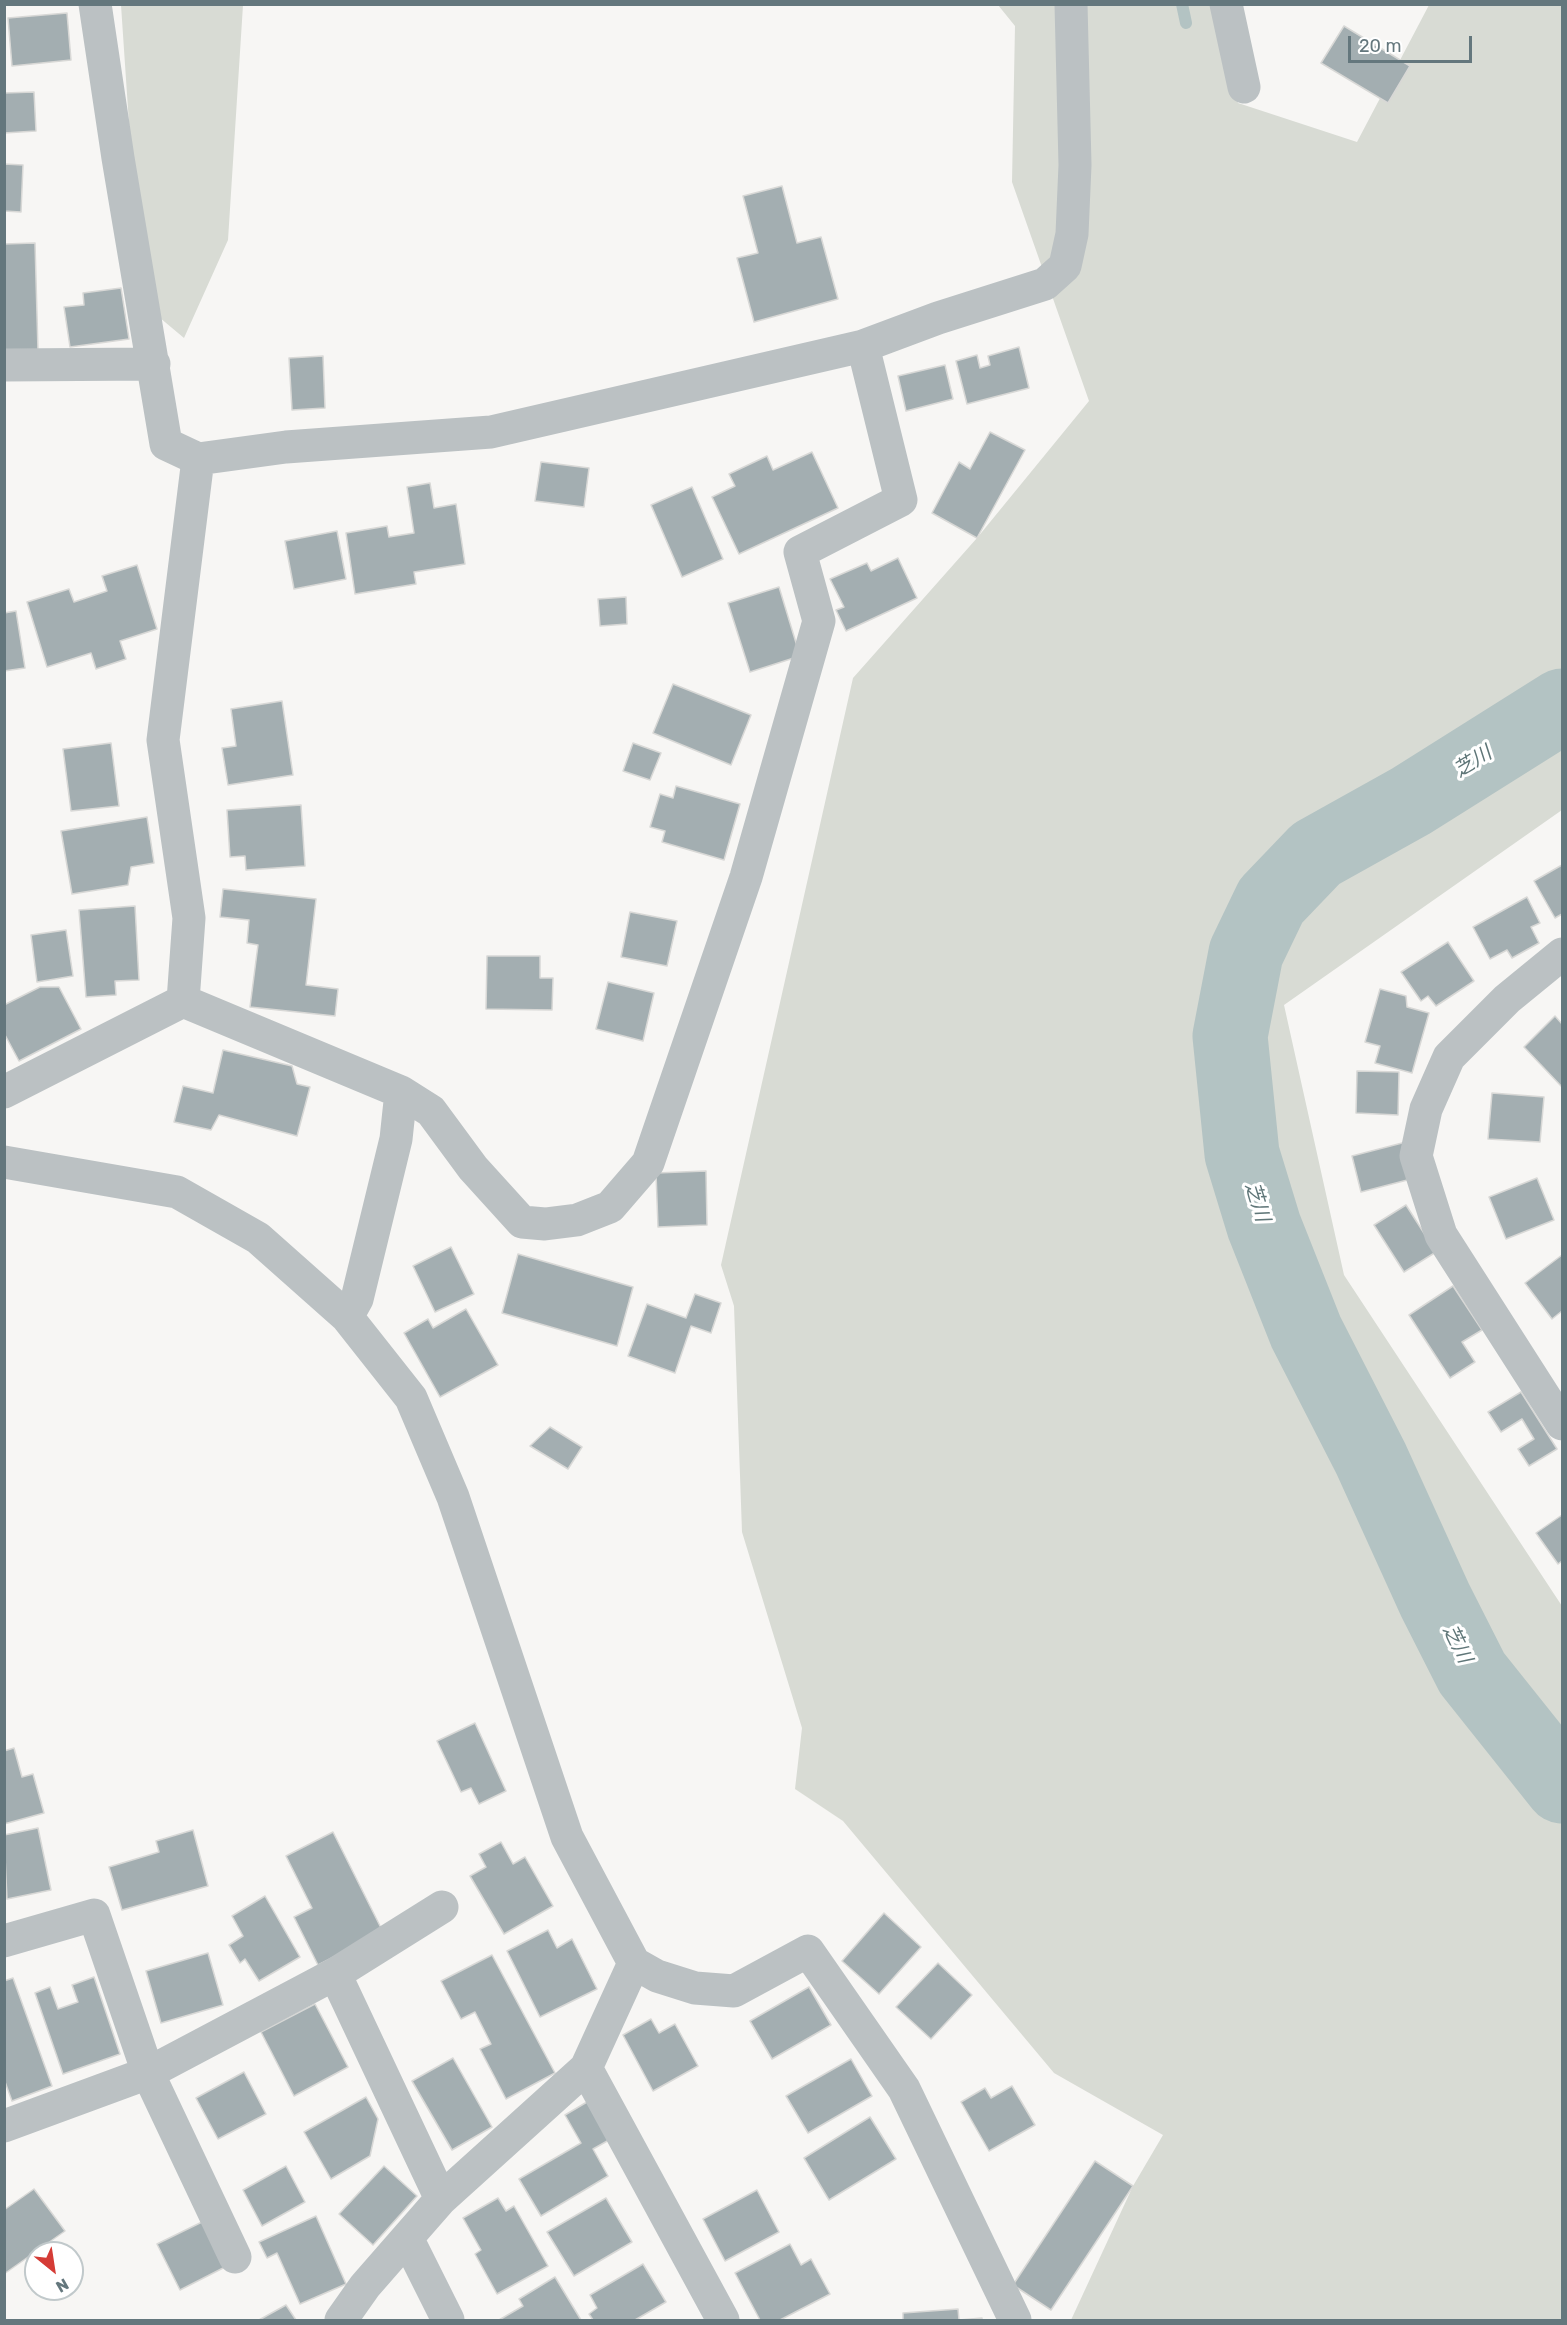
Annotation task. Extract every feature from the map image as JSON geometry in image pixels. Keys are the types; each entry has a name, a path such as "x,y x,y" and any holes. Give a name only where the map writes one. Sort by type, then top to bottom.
{"street":[{"path":"95,4 118,158 166,444 198,459 286,447 491,432 863,346 938,318 1046,284 1065,266 1072,234 1075,165 1071,4"},
{"path":"1226,4 1245,87"},
{"path":"4,1092 183,1001 401,1092 430,1111 473,1168 522,1222 545,1224 577,1220 610,1207 648,1163 746,877 819,621 800,552 901,501 863,346"},
{"path":"4,364 154,364"},
{"path":"183,1001 189,918 163,740 198,459"},
{"path":"1563,954 1507,999 1449,1057 1426,1109 1416,1156 1441,1235 1563,1424"},
{"path":"347,1317 357,1299 396,1139 401,1092"},
{"path":"4,1162 177,1192 258,1238 347,1317 411,1398 453,1497 567,1837 607,1918 634,1964 657,1976 695,1988 734,1991 808,1951 904,2090 1016,2320"},
{"path":"4,2126 148,2073 335,1974 442,1907"},
{"path":"4,1941 94,1915 148,2073 235,2257"},
{"path":"340,2320 365,2286 408,2240 441,2199 586,2068 634,1964"},
{"path":"335,1974 441,2199"},
{"path":"586,2068 723,2320"},
{"path":"408,2240 448,2320"}],"shaded area":[{"path":"121,5 243,5 228,240 184,338 141,302"},
{"path":"998,5 1212,5 1238,103 1357,142 1429,5 1562,5 1562,810 1284,1005 1344,1275 1562,1606 1562,2320 1071,2320 1133,2186 1163,2135 1054,2073 843,1821 795,1789 802,1728 742,1532 734,1306 721,1265 853,678 977,538 1089,401 1012,182 1015,26"}],"building":[{"path":"67,13 71,60 12,66 8,18"},
{"path":"1344,26 1410,66 1388,103 1321,63"},
{"path":"34,92 36,131 4,133 4,93"},
{"path":"4,164 23,165 21,212 4,211"},
{"path":"782,186 797,243 821,237 838,299 754,322 737,258 758,253 743,196"},
{"path":"35,243 38,351 4,351 4,244"},
{"path":"121,288 129,339 70,347 64,307 84,305 83,293"},
{"path":"1019,347 1029,388 967,404 956,361 977,355 980,368 990,365 988,356"},
{"path":"323,356 325,408 292,410 289,358"},
{"path":"945,365 953,399 906,411 898,376"},
{"path":"990,432 1025,450 977,538 932,513 959,462 970,469"},
{"path":"812,452 838,508 739,554 712,497 735,486 729,474 767,456 773,470"},
{"path":"541,462 589,468 584,507 535,501"},
{"path":"430,483 434,508 456,504 465,564 414,572 416,584 355,594 346,533 387,526 389,537 414,533 407,487"},
{"path":"692,487 723,559 682,577 651,505"},
{"path":"337,531 346,579 294,589 285,541"},
{"path":"898,558 917,598 846,631 836,610 844,607 830,579 867,563 871,571"},
{"path":"137,565 157,629 120,641 126,659 96,669 91,653 47,667 27,602 69,589 74,602 107,591 102,576"},
{"path":"779,587 800,656 750,672 728,603"},
{"path":"626,597 627,624 600,626 598,599"},
{"path":"16,611 25,668 4,671 4,613"},
{"path":"673,684 751,715 731,765 653,733"},
{"path":"282,701 293,775 228,785 222,748 236,746 231,709"},
{"path":"111,743 119,806 71,811 63,749"},
{"path":"633,743 661,753 650,780 623,771"},
{"path":"676,786 740,804 724,860 662,842 665,831 650,827 660,794 673,798"},
{"path":"301,805 305,866 246,870 245,856 230,857 227,810"},
{"path":"147,817 154,863 131,867 128,885 72,894 61,831"},
{"path":"1562,865 1562,914 1555,918 1534,881"},
{"path":"223,889 316,899 306,985 338,989 335,1016 250,1007 258,945 247,943 249,920 220,917"},
{"path":"1527,897 1540,923 1531,927 1539,943 1512,958 1507,950 1490,959 1473,927"},
{"path":"135,906 139,980 115,981 116,995 86,997 79,910"},
{"path":"630,912 677,921 667,966 621,957"},
{"path":"66,930 73,976 37,982 31,935"},
{"path":"1448,942 1474,981 1436,1006 1428,996 1421,1001 1401,972"},
{"path":"487,956 540,956 540,978 553,978 552,1010 486,1009"},
{"path":"608,982 654,993 643,1041 596,1029"},
{"path":"40,987 59,987 81,1029 19,1061 4,1033 4,1005"},
{"path":"1380,989 1406,996 1407,1007 1429,1013 1412,1073 1375,1063 1380,1046 1365,1042"},
{"path":"1555,1016 1562,1024 1562,1087 1524,1047"},
{"path":"223,1050 292,1066 297,1084 310,1087 297,1136 219,1115 211,1130 174,1122 183,1086 213,1093"},
{"path":"1357,1071 1399,1072 1398,1115 1356,1113"},
{"path":"1492,1093 1544,1097 1540,1142 1488,1139"},
{"path":"1406,1142 1415,1178 1361,1192 1352,1156"},
{"path":"706,1171 707,1225 658,1227 656,1173"},
{"path":"1537,1178 1554,1220 1506,1239 1489,1197"},
{"path":"1406,1205 1436,1252 1404,1272 1374,1225"},
{"path":"451,1247 474,1294 435,1312 413,1266"},
{"path":"518,1254 633,1287 617,1346 502,1313"},
{"path":"1562,1255 1562,1311 1552,1319 1525,1283"},
{"path":"1453,1286 1482,1330 1462,1342 1475,1362 1450,1378 1409,1315"},
{"path":"695,1294 721,1303 711,1333 691,1326 675,1373 628,1356 647,1304 686,1318"},
{"path":"466,1309 498,1365 440,1397 404,1333 428,1319 433,1328"},
{"path":"1521,1392 1557,1449 1529,1466 1518,1449 1534,1439 1522,1419 1501,1432 1488,1412"},
{"path":"550,1427 582,1447 568,1469 530,1446"},
{"path":"1562,1515 1562,1561 1558,1564 1536,1533"},
{"path":"475,1723 506,1791 479,1804 471,1788 461,1792 437,1741"},
{"path":"14,1748 22,1777 33,1774 44,1813 4,1824 4,1751"},
{"path":"38,1828 51,1890 7,1899 4,1835"},
{"path":"193,1830 208,1886 122,1910 109,1867 159,1852 156,1841"},
{"path":"333,1832 383,1932 318,1965 294,1917 312,1908 286,1856"},
{"path":"501,1842 513,1864 525,1857 553,1906 504,1934 470,1876 486,1867 479,1854"},
{"path":"265,1896 300,1957 259,1981 245,1959 240,1963 229,1945 243,1936 232,1916"},
{"path":"884,1913 921,1947 879,1994 842,1961"},
{"path":"548,1930 557,1948 572,1939 597,1989 540,2017 507,1951"},
{"path":"208,1953 223,2005 161,2023 146,1971"},
{"path":"492,1955 555,2073 506,2099 480,2049 491,2044 475,2012 461,2019 441,1981"},
{"path":"938,1963 972,1995 931,2039 896,2007"},
{"path":"94,1977 120,2054 63,2074 35,1993 50,1987 58,2009 78,2002 72,1985"},
{"path":"13,1978 52,2086 12,2101 4,2079 4,1981"},
{"path":"809,1987 831,2025 772,2059 750,2021"},
{"path":"315,2004 348,2067 294,2096 261,2032"},
{"path":"651,2019 659,2033 675,2024 698,2066 653,2091 623,2035"},
{"path":"453,2058 492,2127 452,2150 412,2081"},
{"path":"851,2059 872,2096 808,2133 786,2096"},
{"path":"244,2072 266,2114 218,2139 196,2098"},
{"path":"1012,2086 1035,2125 989,2151 961,2102 985,2088 991,2098"},
{"path":"366,2097 378,2119 370,2156 331,2179 304,2132"},
{"path":"587,2102 609,2140 593,2149 608,2176 541,2216 519,2179 581,2143 565,2115"},
{"path":"870,2117 896,2159 829,2200 804,2158"},
{"path":"1095,2161 1133,2186 1051,2310 1013,2285"},
{"path":"286,2166 305,2202 262,2226 243,2190"},
{"path":"384,2166 417,2196 373,2245 339,2214"},
{"path":"34,2189 65,2231 51,2241 24,2241 24,2260 4,2274 4,2210"},
{"path":"757,2190 779,2232 725,2261 703,2219"},
{"path":"498,2198 506,2211 514,2206 548,2266 497,2294 475,2254 481,2250 463,2218"},
{"path":"606,2198 632,2242 574,2276 547,2232"},
{"path":"316,2216 346,2284 300,2304 277,2253 267,2258 259,2242"},
{"path":"202,2222 225,2267 180,2290 157,2244"},
{"path":"790,2244 801,2265 811,2259 830,2294 780,2320 760,2320 735,2273"},
{"path":"643,2264 666,2302 635,2320 593,2320 589,2314 597,2308 590,2295"},
{"path":"555,2277 581,2320 499,2320 523,2306 519,2299"},
{"path":"286,2305 296,2320 259,2320"},
{"path":"958,2309 959,2320 903,2320 903,2313"},
{"path":"982,2318 982,2320 959,2320"}],"waterway":[{"path":"1182,4 1186,23"},
{"name":"芝川","path":"1562,706 1411,801 1316,854 1271,901 1246,953 1230,1036 1242,1154 1264,1226 1306,1332 1371,1459 1435,1600 1472,1673 1562,1786"}]}
